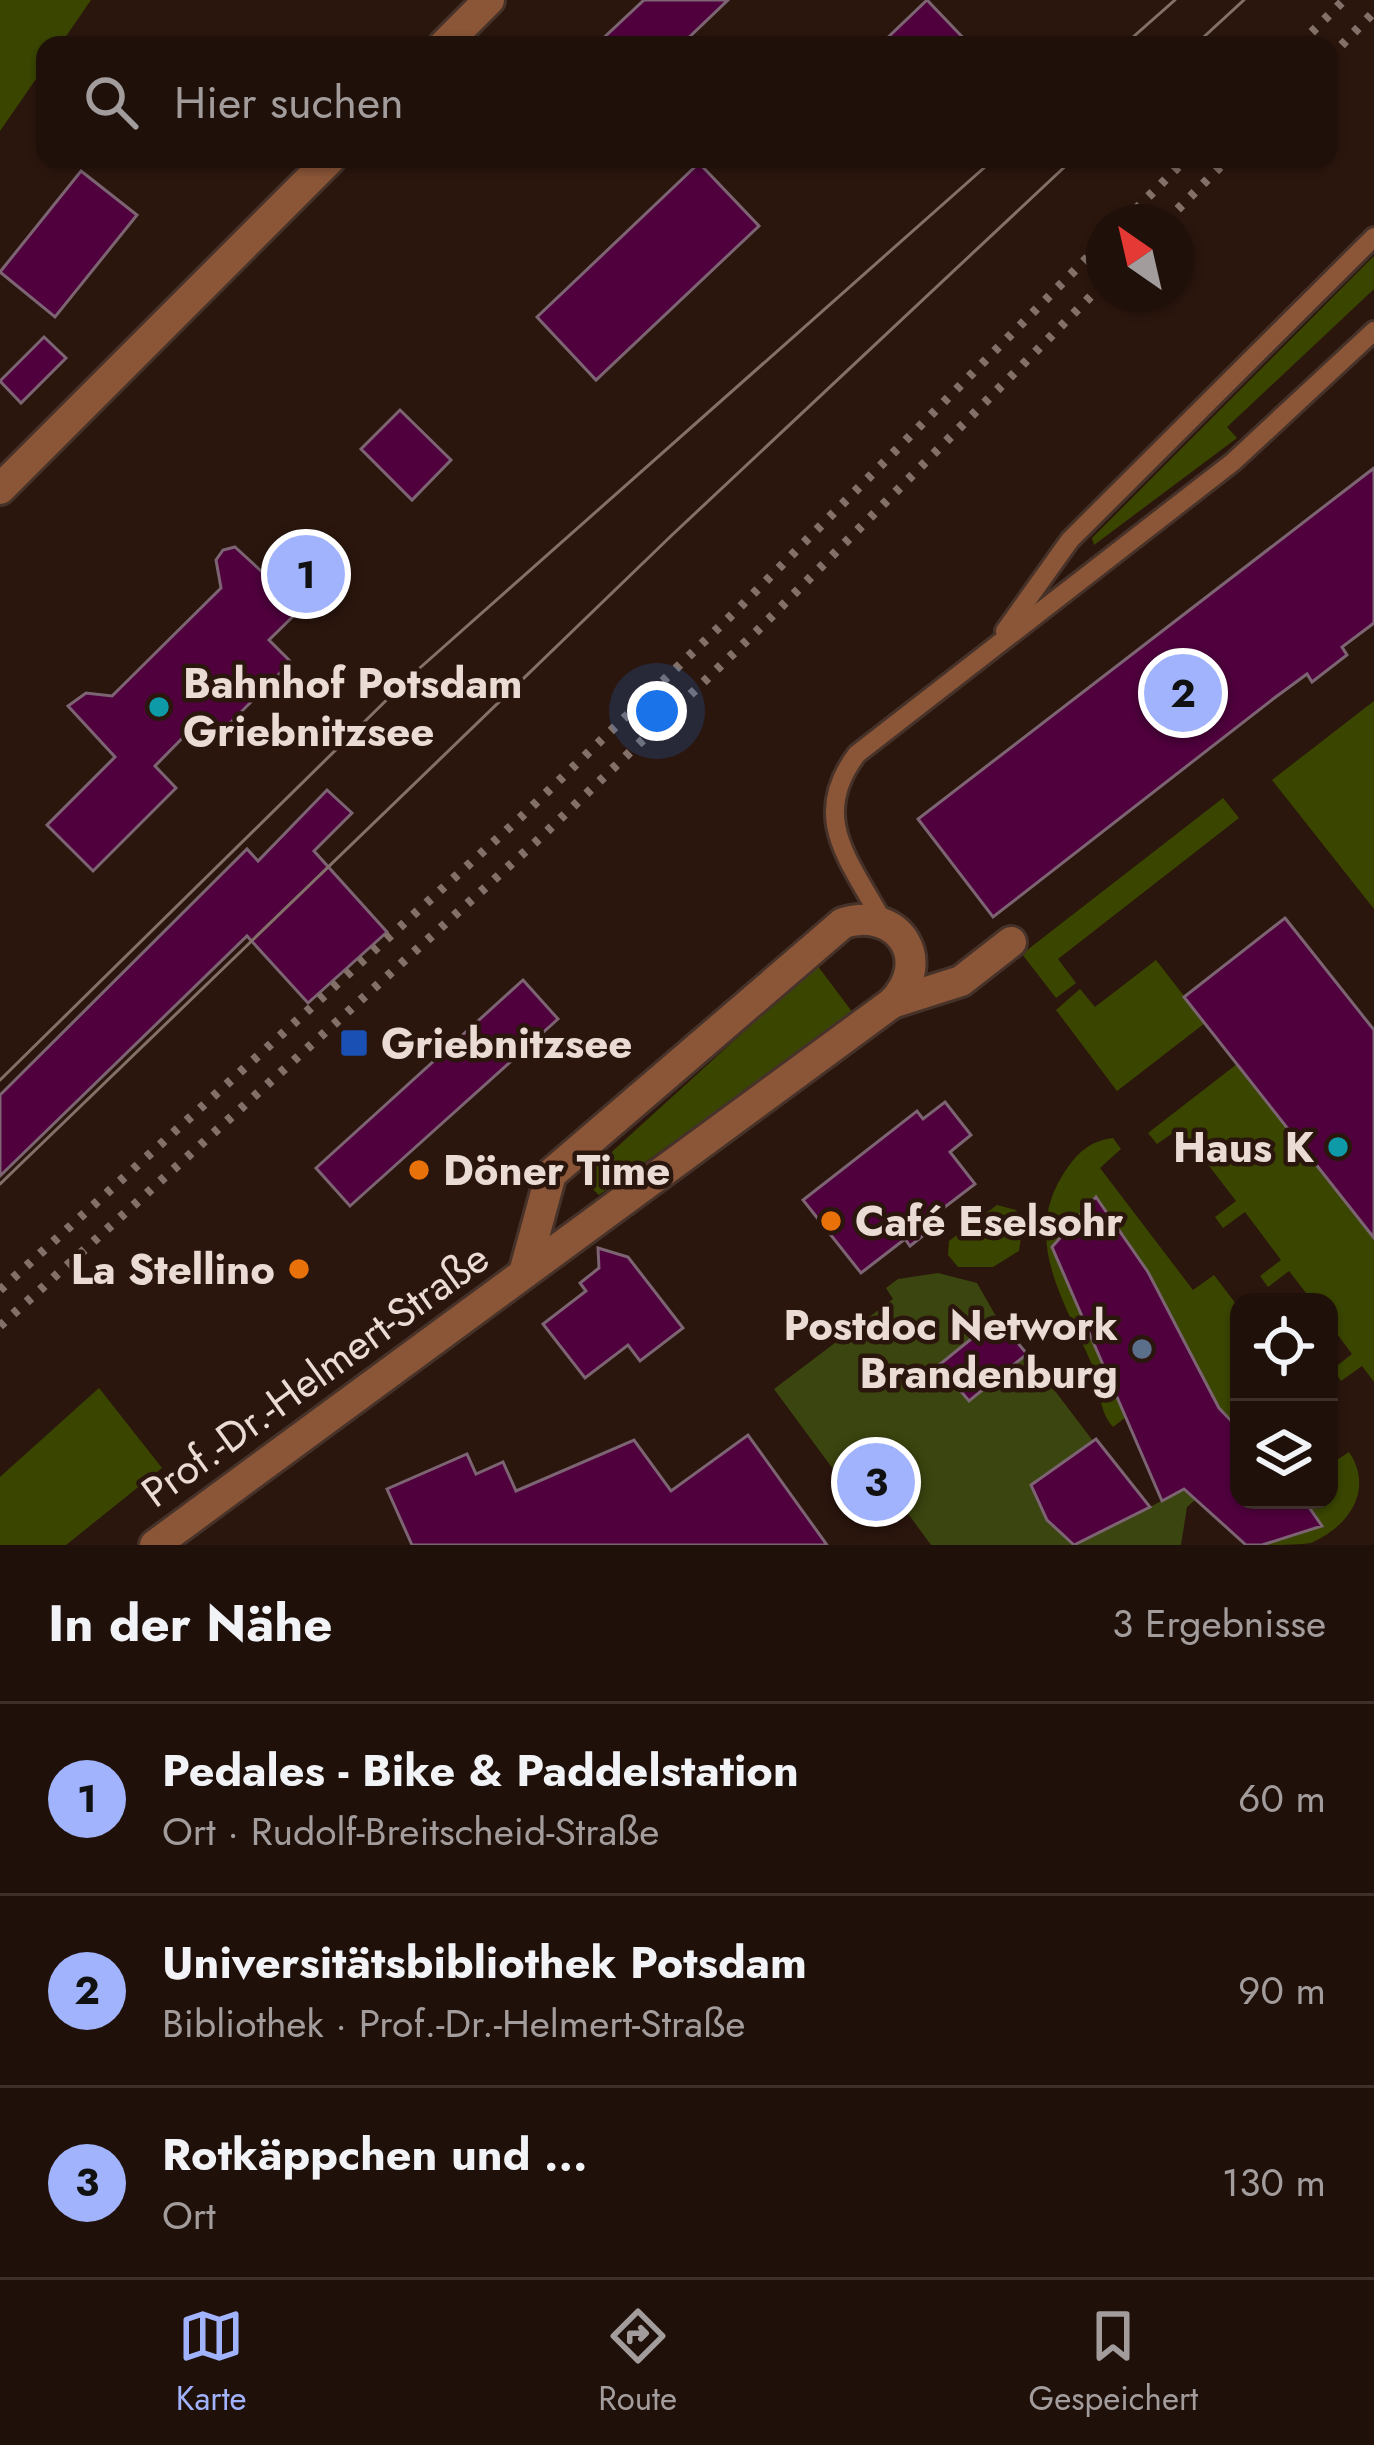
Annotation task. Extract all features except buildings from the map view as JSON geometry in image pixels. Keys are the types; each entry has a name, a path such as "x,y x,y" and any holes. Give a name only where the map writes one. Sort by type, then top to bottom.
{"street":[{"path":"453,36 489,0"},
{"path":"0,489 321,168"},
{"name":"Prof.-Dr.-Helmert-Straße","path":"524,1273 550,1174 832,931 857,919 883,922"},
{"path":"883,922 904,940 912,967 902,993 892,1003"},
{"name":"Prof.-Dr.-Helmert-Straße","path":"154,1545 892,1003 961,981 1011,942"}],"lane":[{"path":"993,648 1070,540 1374,237"},
{"path":"883,922 835,833 832,805 836,788 857,754 1233,462 1374,331"}],"green space":[{"path":"0,0 91,0 66,36 36,36 36,79 0,131"},
{"path":"1374,256 1374,289 1227,427 1237,438 1094,545 1092,538"},
{"path":"1374,701 1374,909 1272,780"},
{"path":"1223,798 1239,818 1058,959 1076,983 1056,998 1022,954"},
{"path":"1156,960 1205,1023 1117,1091 1056,1010 1080,989 1095,1007"},
{"path":"817,965 853,1013 599,1195 582,1179"},
{"path":"1237,1064 1370,1233 1374,1231 1374,1382 1362,1366 1341,1381 1338,1376 1338,1365 1352,1354 1338,1335 1338,1293 1306,1293 1289,1271 1268,1287 1260,1276 1281,1260 1245,1212 1223,1228 1215,1217 1236,1201 1180,1128 1157,1144 1148,1133"},
{"path":"1113,1138 1121,1149 1100,1168 1193,1290 1214,1275 1230,1296 1228,1418 1148,1272 1096,1197 1126,1417 1113,1427 1104,1413 1093,1367 1060,1293 1047,1243 1054,1193 1072,1161 1093,1144"},
{"path":"997,1205 1016,1210 1023,1222 1019,1251 993,1267 958,1267 948,1255 949,1241"},
{"path":"938,1273 977,1283 997,1318 940,1364 1027,1354 1093,1441 1047,1520 1074,1545 931,1545 901,1504 883,1509 847,1488 774,1389 893,1299 886,1288 898,1279"},
{"path":"99,1388 162,1468 66,1545 0,1545 0,1477"},
{"path":"1349,1452 1359,1479 1347,1516 1311,1543 1262,1545 1321,1526 1310,1509 1338,1509 1338,1459"},
{"path":"1183,1490 1195,1500 1187,1507 1181,1545 1075,1545"}],"tram line":[{"path":"1134,36 1175,0"},
{"path":"1205,36 1244,0"},
{"path":"0,1080 413,674 984,168"},
{"path":"0,1184 672,535 1063,168"}],"railway":[{"path":"1308,36 1344,0"},
{"path":"1338,49 1374,12"},
{"path":"1141,204 1177,168"},
{"path":"1183,204 1219,168"},
{"path":"0,1290 520,818 738,609 1086,259"},
{"path":"0,1326 539,839 758,630 1086,301"}],"place":[{"name":"Pedales - Bike & Paddelstation","path":"306,574"},
{"name":"Universitätsbibliothek Potsdam","path":"1183,693"},
{"name":"Bahnhof Potsdam Griebnitzsee","path":"159,707"},
{"name":"Griebnitzsee","path":"354,1043"},
{"name":"Haus K","path":"1338,1147"},
{"name":"Döner Time","path":"419,1170"},
{"name":"Café Eselsohr","path":"831,1221"},
{"name":"La Stellino","path":"299,1269"},
{"name":"Postdoc Network Brandenburg","path":"1142,1349"},
{"name":"Rotkäppchen und ...","path":"876,1482"}]}
